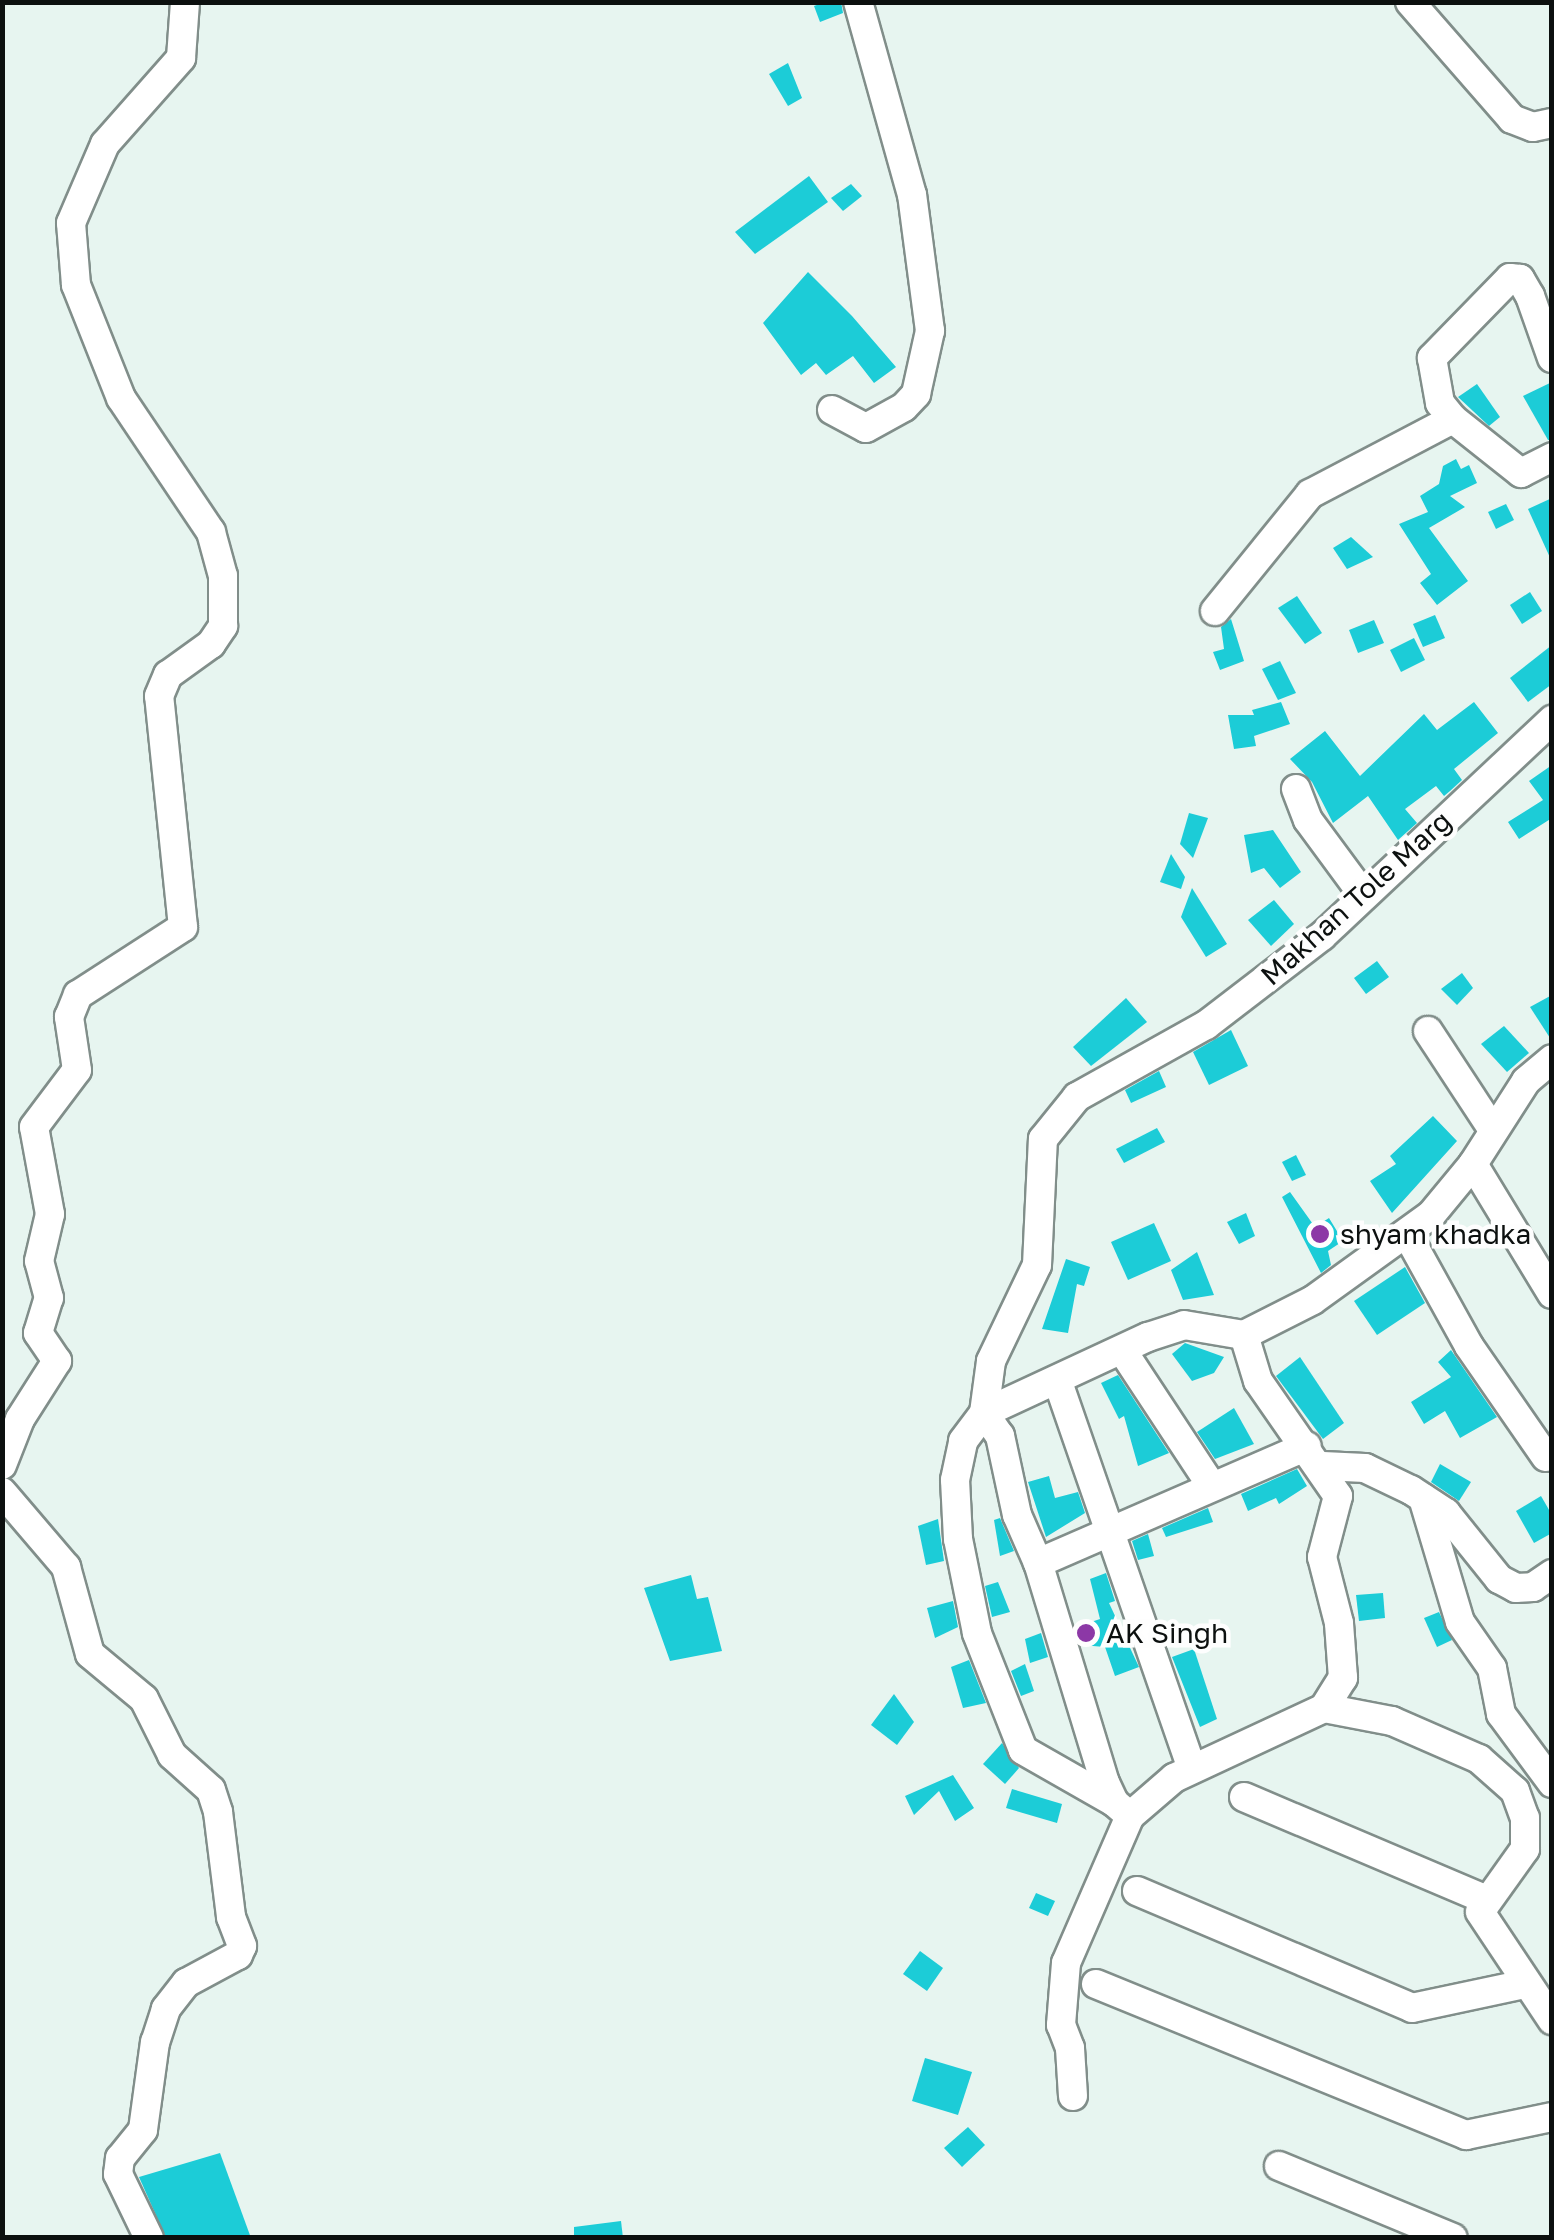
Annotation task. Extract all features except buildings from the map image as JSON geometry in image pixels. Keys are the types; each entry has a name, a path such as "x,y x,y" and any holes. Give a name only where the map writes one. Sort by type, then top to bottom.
{"street":[{"path":"2,1465 20,1419 58,1361 38,1333 49,1298 39,1262 50,1214 34,1127 77,1070 69,1017 78,995 184,927 159,696 168,675 210,644 222,626 223,576 211,532 121,398 76,285 72,223 106,144 182,58 186,2"},
{"path":"832,410 866,428 904,408 916,394 930,331 912,195 858,2"},
{"path":"1410,2 1512,119 1532,127 1552,123"},
{"path":"1552,358 1520,278 1510,278 1432,358 1440,402 1453,419 1521,474 1552,457"},
{"path":"1214,611 1310,494 1453,419"},
{"name":"Makhan Tole Marg","path":"1122,1809 1023,1750 977,1633 962,1576 955,1480 963,1441 984,1413 991,1360 1037,1264 1043,1139 1060,1112 1089,1089 1206,1024 1364,896 1552,720"},
{"path":"1296,790 1308,820 1364,896"},
{"path":"1428,1031 1491,1127"},
{"path":"1072,2096 1070,2048 1061,2024 1066,1963 1122,1809 1038,1563 1016,1515 1000,1436 984,1413 1184,1326 1244,1335 1313,1300 1408,1234 1473,1164 1491,1127 1526,1080 1552,1060"},
{"path":"1473,1164 1552,1294"},
{"path":"1408,1234 1469,1346 1550,1460"},
{"path":"1122,1809 1192,1768 1324,1708 1342,1678 1338,1623 1322,1557 1338,1496 1315,1456 1258,1380 1244,1335"},
{"path":"1122,1350 1211,1485"},
{"path":"1058,1382 1192,1768"},
{"path":"1038,1563 1110,1534 1211,1485 1315,1456 1378,1471 1423,1498 1466,1533 1499,1579 1516,1588 1552,1574"},
{"path":"2,1492 66,1567 90,1654 144,1699 172,1756 211,1790 218,1812 230,1917 242,1946 238,1955 186,1982 166,2009 155,2042 143,2130 120,2158 118,2174 149,2238"},
{"path":"1423,1498 1460,1622 1492,1668 1500,1714 1552,1783"},
{"path":"1324,1708 1392,1721 1479,1758 1515,1791 1525,1818 1525,1849 1484,1899 1480,1912 1552,2020"},
{"path":"1244,1797 1484,1899"},
{"path":"1137,1891 1412,2008 1525,1984"},
{"path":"1096,1984 1466,2135 1552,2117"},
{"path":"1280,2166 1452,2238"}],"place":[{"name":"shyam khadka","path":"1320,1234"},
{"name":"AK Singh","path":"1086,1633"}]}
